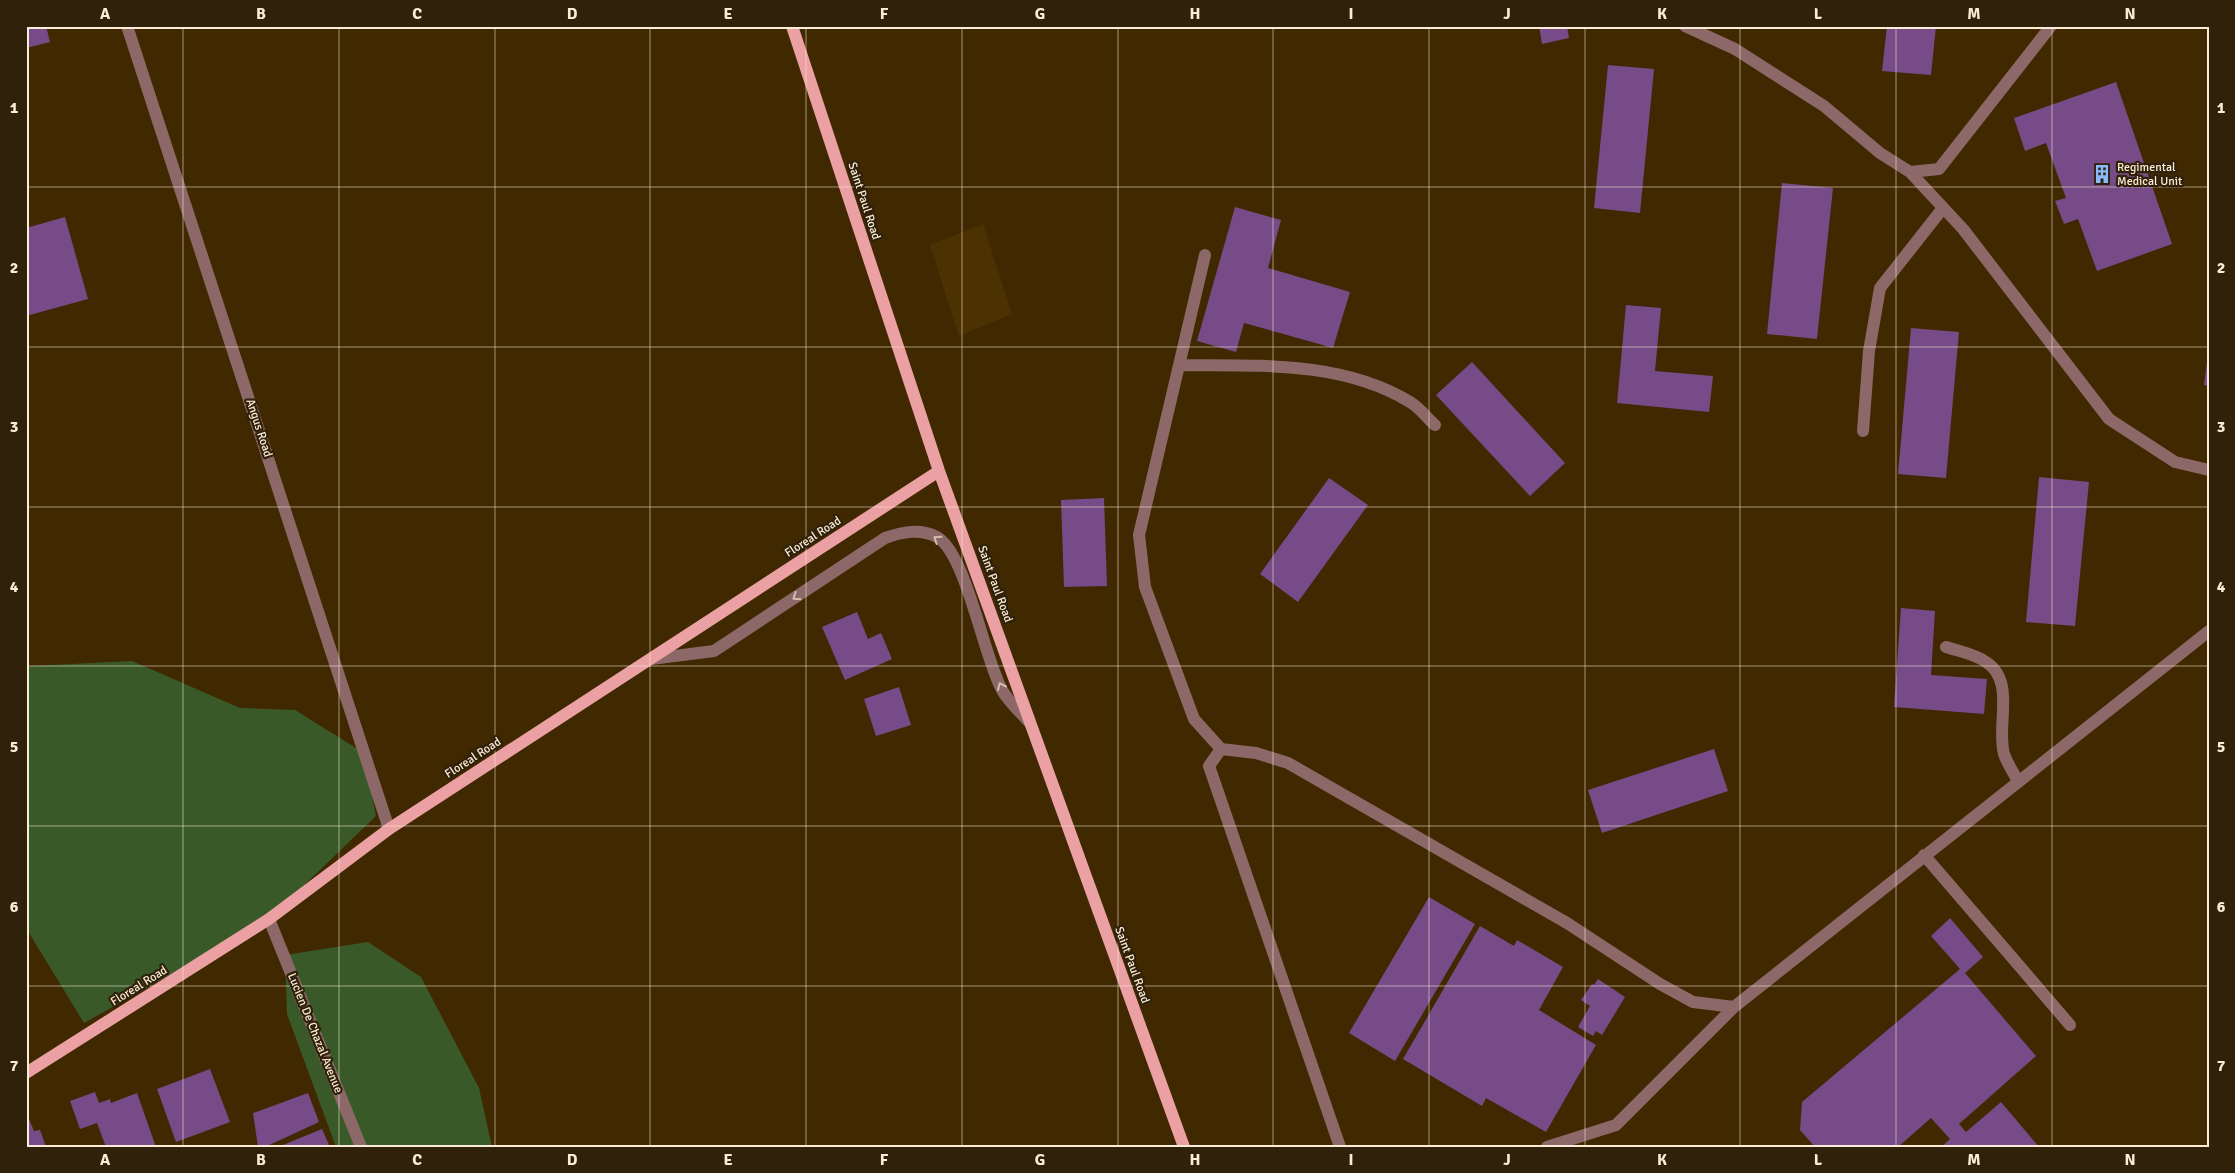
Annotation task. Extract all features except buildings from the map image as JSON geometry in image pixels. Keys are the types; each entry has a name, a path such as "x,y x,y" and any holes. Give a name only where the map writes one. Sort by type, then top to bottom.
{"main road":[{"name":"Saint Paul Road","path":"792,26 939,471 1184,1147"},
{"name":"Floreal Road","path":"26,1074 269,919 389,829 939,471"}],"street":[{"name":"Angus Road","path":"127,26 389,829"},
{"path":"1685,26 1735,49 1824,106 1880,153 1910,172 1964,229 2109,418 2175,462 2209,470"},
{"path":"1910,172 1940,169 2051,26"},
{"path":"1863,431 1869,351 1880,288 1943,208"},
{"path":"1205,255 1139,535 1145,587 1194,719 1221,749 1256,753 1288,764 1567,923 1660,984 1693,1002 1734,1007"},
{"path":"1179,366 1278,366 1355,377 1411,402 1435,425"},
{"path":"650,659 714,651 885,538 902,532 922,532 938,538 955,556 1002,690 1031,724"},
{"path":"1547,1147 1616,1125 1734,1007 2209,631"},
{"path":"1946,646 1987,662 1999,678 2004,696 2001,726 2004,754 2018,782"},
{"path":"1221,749 1209,766 1340,1147"},
{"path":"1924,855 2070,1025"},
{"name":"Lucien De Chazal Avenue","path":"269,919 362,1147"}],"shaded area":[{"path":"983,224 1012,314 959,336 930,245"}],"green space":[{"path":"132,661 240,708 295,710 364,753 376,816 269,919 84,1023 26,928 26,670 30,666"},
{"path":"368,942 421,977 479,1088 492,1147 336,1147 287,1014 285,955"}],"place":[{"name":"Regimental Medical Unit","path":"2102,174"}]}
